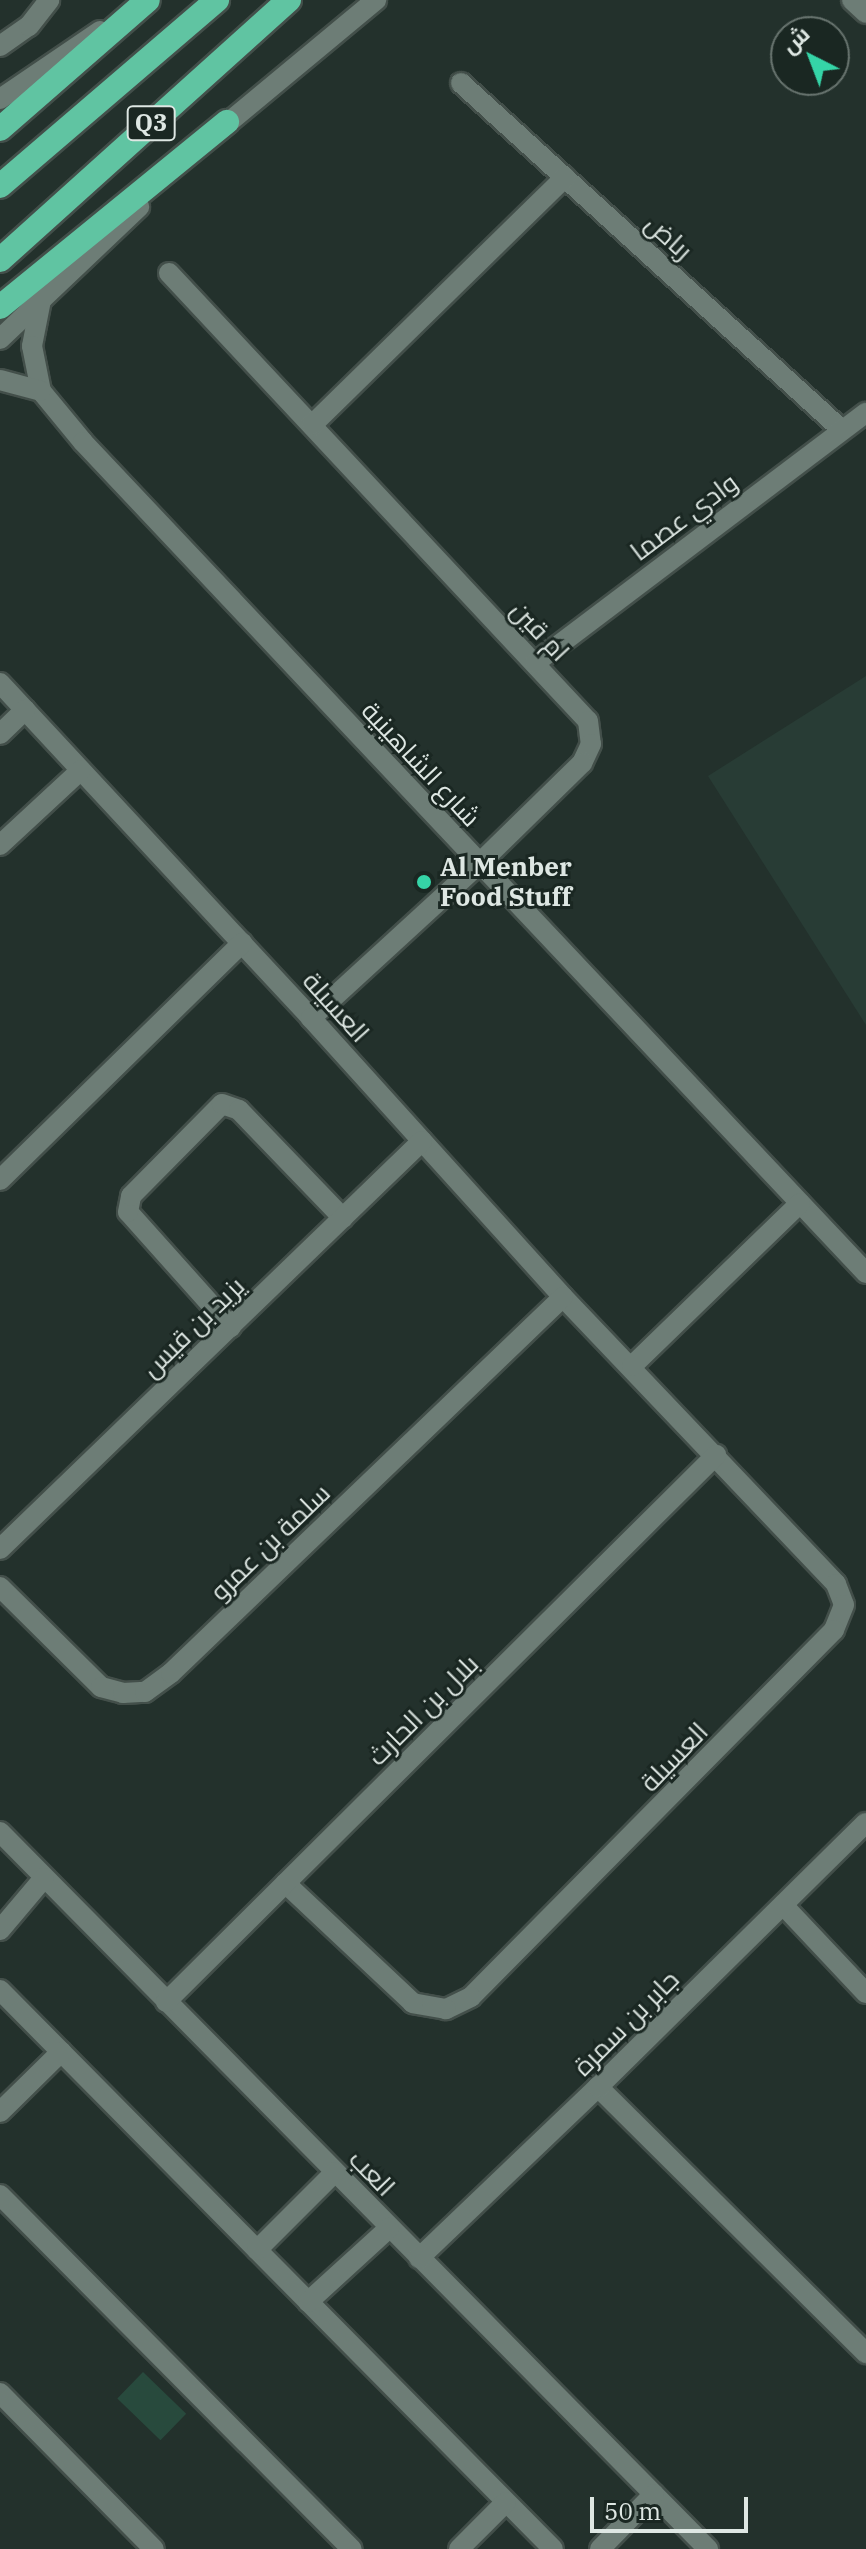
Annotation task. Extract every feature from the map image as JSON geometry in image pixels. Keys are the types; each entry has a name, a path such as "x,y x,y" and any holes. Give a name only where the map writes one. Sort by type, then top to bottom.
{"highway":[{"path":"0,129 147,0"},
{"name":"Q3","path":"0,186 217,0"},
{"name":"Q3","path":"0,260 289,0"},
{"path":"0,307 227,122"}],"street":[{"path":"0,46 29,26 49,0"},
{"path":"0,99 147,0"},
{"path":"0,339 227,122 376,0"},
{"path":"852,0 866,13"},
{"name":"رباض","path":"461,83 842,430"},
{"path":"312,425 565,177"},
{"name":"ام قين","path":"169,273 588,721 591,744 582,763 479,864 311,1018"},
{"name":"شارع الشاهينية","path":"41,300 32,346 41,391 83,442 866,1273"},
{"path":"0,380 41,391"},
{"name":"وادي عصما","path":"535,663 866,413"},
{"name":"العسيلة","path":"0,683 311,1018 563,1297 632,1366 836,1584 844,1605 834,1630 471,1997 446,2009 413,2003 285,1883"},
{"path":"0,734 25,710"},
{"path":"0,845 81,770"},
{"path":"0,1180 242,943"},
{"path":"231,1327 128,1212 131,1196 222,1104 239,1110 343,1218"},
{"name":"يزيد بن قيس","path":"0,1549 422,1141"},
{"path":"632,1366 800,1203"},
{"name":"سلمة بن عمرو","path":"0,1587 101,1687 123,1693 145,1692 171,1673 563,1297"},
{"name":"بلال بن الحارث","path":"166,2002 716,1455"},
{"name":"جابر بن سمرة","path":"419,2258 866,1823"},
{"name":"العب","path":"0,1832 708,2549"},
{"path":"0,1930 44,1878"},
{"path":"783,1905 866,1993"},
{"path":"0,1990 553,2549"},
{"path":"0,2112 61,2052"},
{"path":"598,2087 866,2353"},
{"path":"257,2250 335,2172"},
{"path":"0,2195 352,2549"},
{"path":"308,2302 389,2228"},
{"path":"0,2393 154,2549"},
{"path":"600,2549 654,2494"},
{"path":"459,2549 506,2502"}],"shaded area":[{"path":"866,676 866,1025 708,776"},
{"path":"143,2372 186,2414 160,2440 117,2399"}],"place":[{"name":"Al Menber Food Stuff","path":"424,882"}]}
